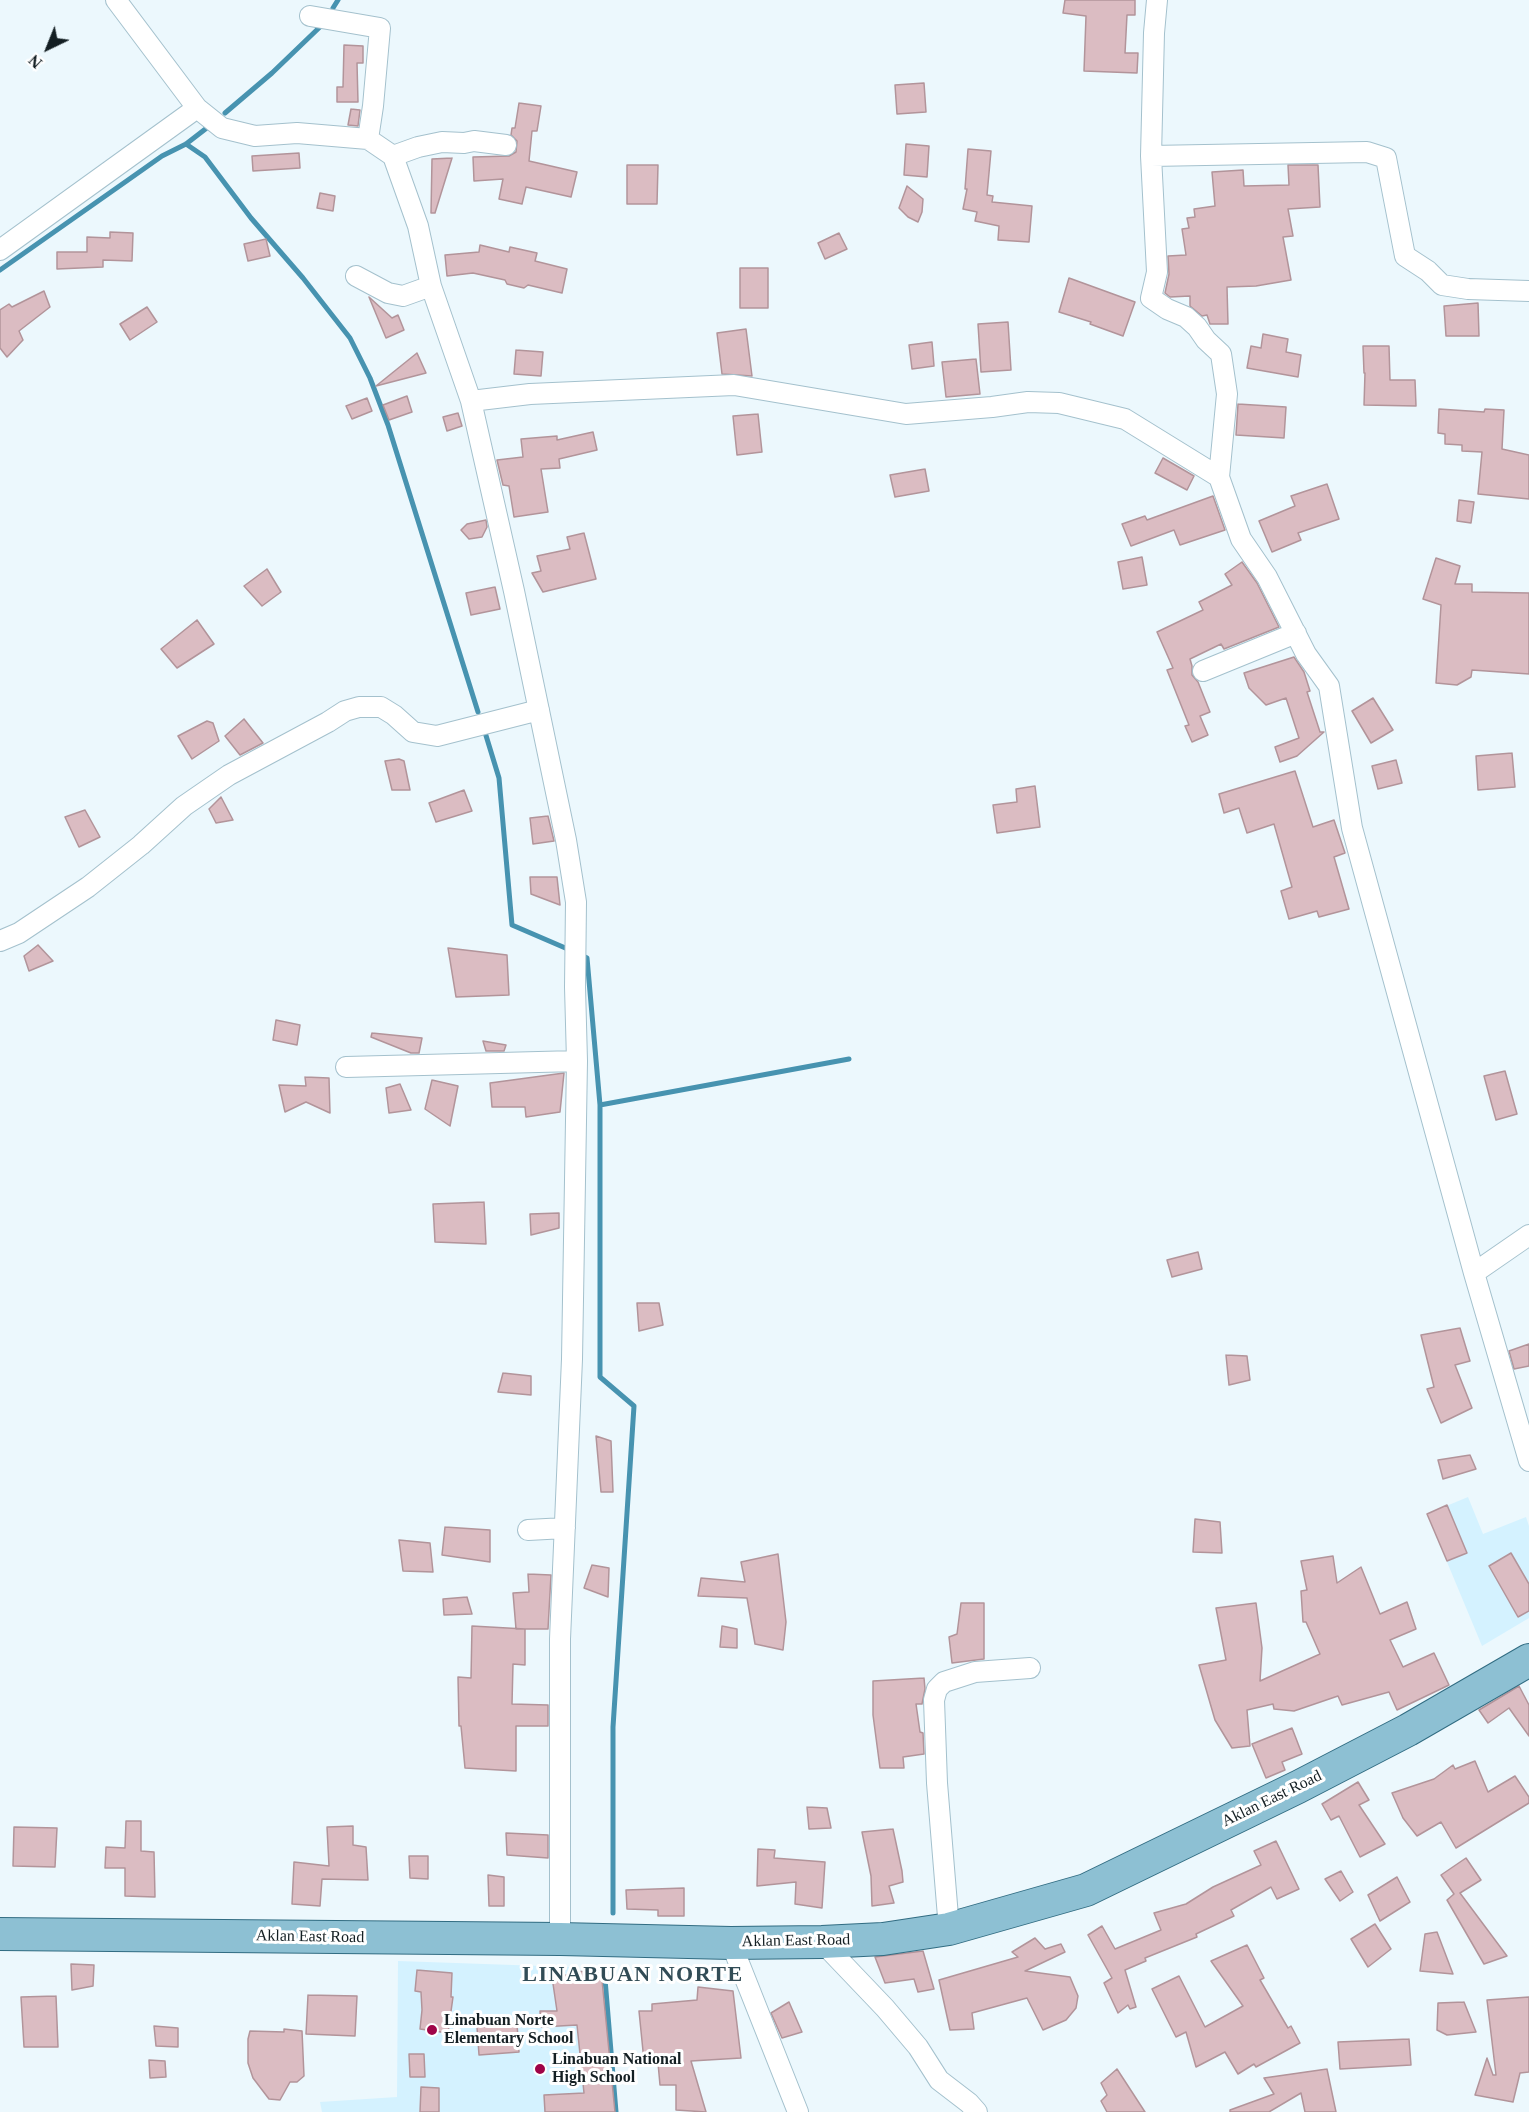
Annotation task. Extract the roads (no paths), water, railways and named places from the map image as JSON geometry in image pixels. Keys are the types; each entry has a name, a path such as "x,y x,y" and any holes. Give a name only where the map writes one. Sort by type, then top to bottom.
{"main road":[{"name":"Aklan East Road","path":"0,1934 560,1939 731,1943 883,1939 949,1929 1086,1890 1398,1735 1529,1660"}],"street":[{"path":"116,0 196,108 222,128 255,136 297,134 368,139 393,156 418,226 432,286 471,401 539,710 566,840 576,902 575,987 578,1061 572,1359 561,1639 560,1939"},
{"path":"1157,0 1151,156 1157,272 1151,298 1167,309 1186,317 1221,354 1227,394 1219,477 1241,539 1267,577 1306,654 1329,686 1352,828 1474,1273 1529,1461"},
{"path":"310,16 380,28 368,139"},
{"path":"0,250 196,108"},
{"path":"393,156 442,142 474,141 506,145"},
{"path":"1151,156 1367,152 1386,158 1405,256 1428,271 1442,285 1468,289 1529,291"},
{"path":"356,276 388,293 403,296 432,286"},
{"path":"471,401 530,394 734,385 906,414 1028,402 1059,403 1125,419 1219,477"},
{"path":"1203,671 1296,633"},
{"path":"0,940 19,933 88,887 141,845 183,806 229,775 328,723 345,711 359,707 381,707 413,732 437,736 539,710"},
{"path":"346,1067 578,1061"},
{"path":"1474,1273 1529,1235"},
{"path":"528,1530 565,1528"},
{"path":"949,1929 937,1783 934,1700 937,1689 944,1682 975,1672 1030,1668"},
{"path":"822,1942 918,2047 939,2080 977,2112"},
{"path":"731,1943 798,2112"}],"waterway":[{"path":"333,8 338,0"},
{"path":"225,113 272,73 323,24"},
{"path":"0,270 162,156 186,144 208,127"},
{"path":"186,144 205,157 251,218 303,278 350,338 370,378 388,425 478,712"},
{"path":"484,729 499,778 512,925 570,950"},
{"path":"581,955 587,958 600,1105 600,1377 634,1406 613,1727 613,1913"},
{"path":"600,1105 849,1059"},
{"path":"604,1967 616,2112"}],"place":[{"name":"Linabuan Norte Elementary School","path":"432,2030"},
{"name":"Linabuan National High School","path":"540,2069"}],"district":[{"name":"LINABUAN NORTE","path":"633,1975"}]}
